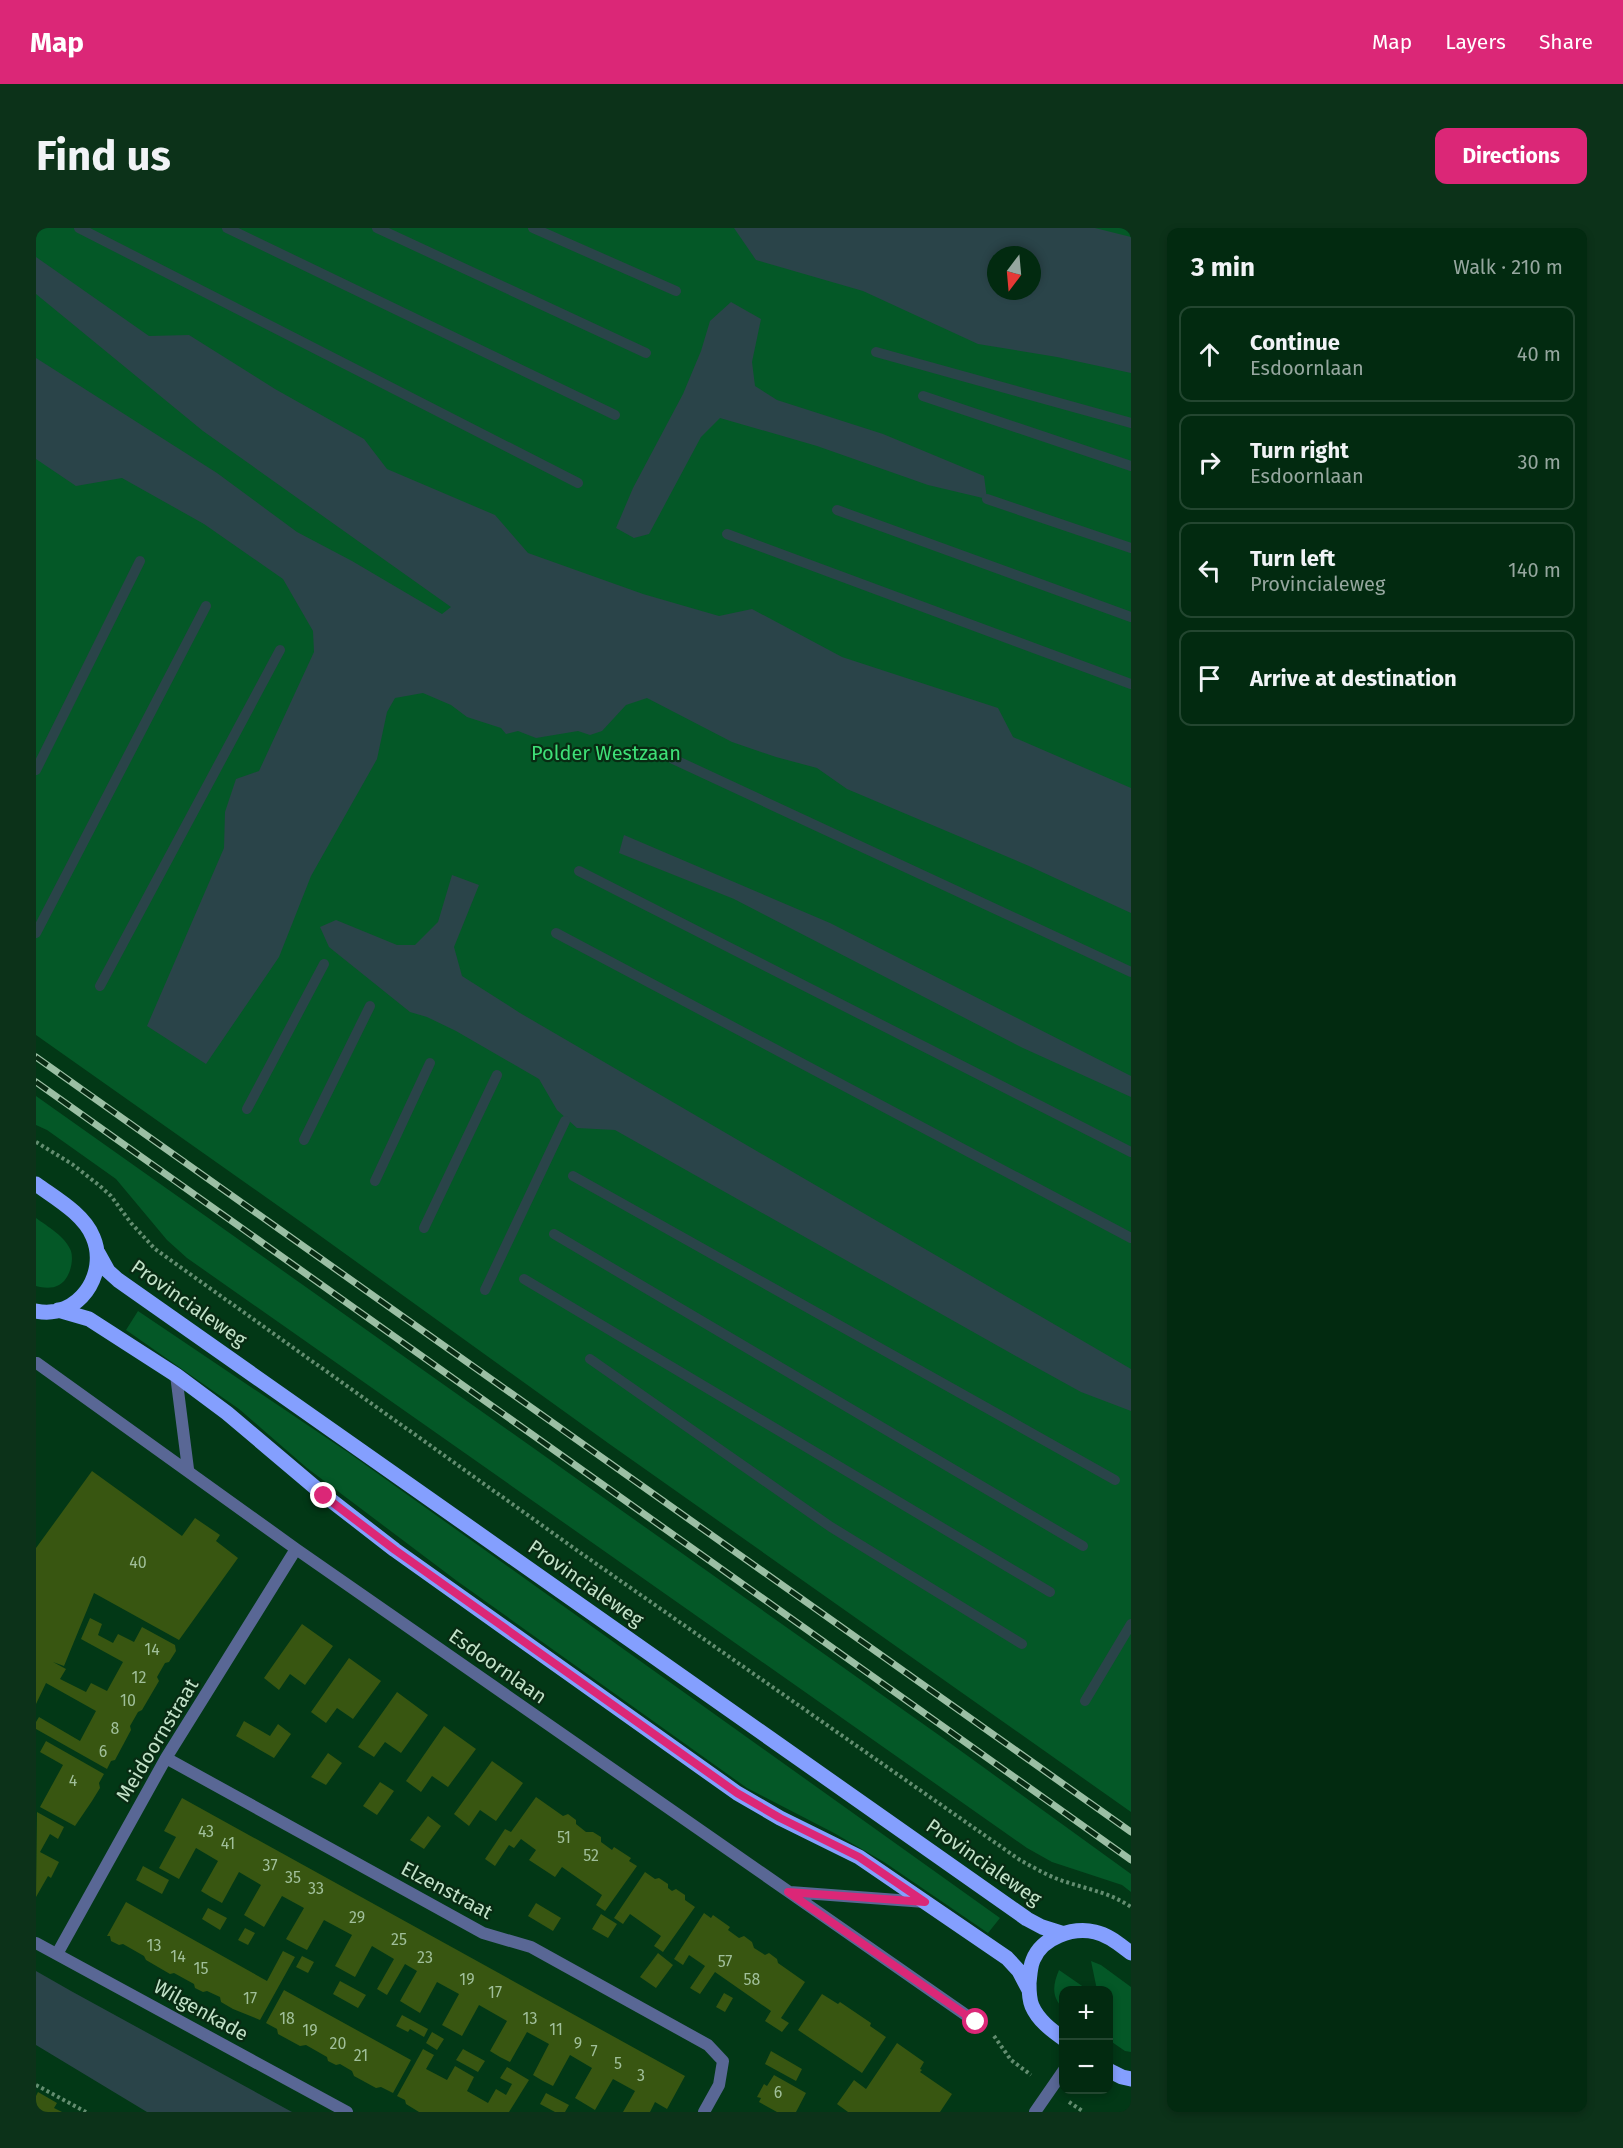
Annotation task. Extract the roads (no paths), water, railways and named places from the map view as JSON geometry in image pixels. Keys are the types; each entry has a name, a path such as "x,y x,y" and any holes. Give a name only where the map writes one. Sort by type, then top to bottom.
{"main road":[{"name":"Provincialeweg","path":"36,1184 78,1215 93,1235 98,1253 108,1271 118,1280 1027,1919 1061,1933"},
{"path":"36,1311 58,1310 73,1305 86,1293 94,1276 98,1253"},
{"path":"58,1310 89,1319 176,1375 227,1413 324,1496 395,1550 727,1786 780,1818 859,1857 925,1902 1007,1959 1019,1971 1029,1990"},
{"path":"1059,2035 1038,2017 1031,2004 1029,1990 1033,1958 1061,1933 1082,1930 1097,1932 1111,1938 1131,1953"},
{"path":"1113,2072 1131,2079"}],"street":[{"name":"Esdoornlaan","path":"37,1363 188,1469 296,1549 976,2022"},
{"path":"176,1375 188,1469"},
{"name":"Meidoornstraat","path":"57,1954 166,1758 296,1549"},
{"name":"Elzenstraat","path":"166,1758 483,1933 531,1947 708,2044 723,2061 719,2085 704,2112"},
{"path":"788,1892 925,1902"},
{"name":"Wilgenkade","path":"36,1943 346,2112"},
{"path":"1035,2112 1059,2077"}],"water":[{"path":"734,228 1095,228 1131,237 1131,373 1057,357 978,344 863,291 756,260"},
{"path":"36,257 149,336 189,335 275,389 364,439 387,469 495,515 528,553 643,594 719,616 752,609 842,657 998,708 1013,737 1131,788 1131,913 1029,866 847,789 817,768 732,742 647,698 626,705 602,731 590,735 578,731 536,738 518,731 506,734 501,728 467,717 451,705 423,693 395,698 387,712 377,759 311,876 279,957 206,1064 147,1026 224,848 225,812 236,779 259,771 314,652 313,631 283,579 204,524 122,478 76,486 36,459 36,358 217,473 297,532 352,561 442,614 451,607 203,431 36,294"},
{"path":"731,302 761,319 752,362 755,386 777,400 883,434 984,476 987,499 928,485 817,446 720,418 701,437 649,534 634,538 616,528 633,488 683,394 701,351 710,321"},
{"path":"624,835 830,923 1131,1076 1131,1097 1023,1048 734,899 619,853"},
{"path":"452,875 479,885 454,947 462,976 520,1013 1131,1369 1131,1411 1081,1392 615,1130 577,1128 557,1110 539,1079 456,1031 427,1017 410,1012 329,947 320,927 336,920 397,945 415,945 438,922"},
{"path":"36,1971 292,2112 147,2112 36,2045"}],"waterway":[{"path":"79,228 578,483"},
{"path":"227,228 615,415"},
{"path":"377,228 646,353"},
{"path":"533,228 676,291"},
{"path":"876,352 1131,423"},
{"path":"923,396 1131,466"},
{"path":"987,499 1131,548"},
{"path":"837,510 1131,617"},
{"path":"727,534 1131,684"},
{"path":"36,770 140,561"},
{"path":"36,933 206,606"},
{"path":"100,986 280,650"},
{"path":"673,759 1131,972"},
{"path":"579,871 1131,1152"},
{"path":"556,933 1131,1238"},
{"path":"247,1109 324,964"},
{"path":"304,1140 370,1006"},
{"path":"375,1181 430,1063"},
{"path":"424,1228 497,1075"},
{"path":"485,1290 565,1121"},
{"path":"573,1176 1115,1480"},
{"path":"554,1234 1083,1546"},
{"path":"524,1279 1050,1592"},
{"path":"590,1359 831,1527 1022,1644"},
{"path":"1085,1701 1131,1624"}],"railway":[{"path":"36,1057 1131,1832"},
{"path":"36,1082 1131,1860"}],"park label":[{"name":"Polder Westzaan","path":"606,753"}]}
